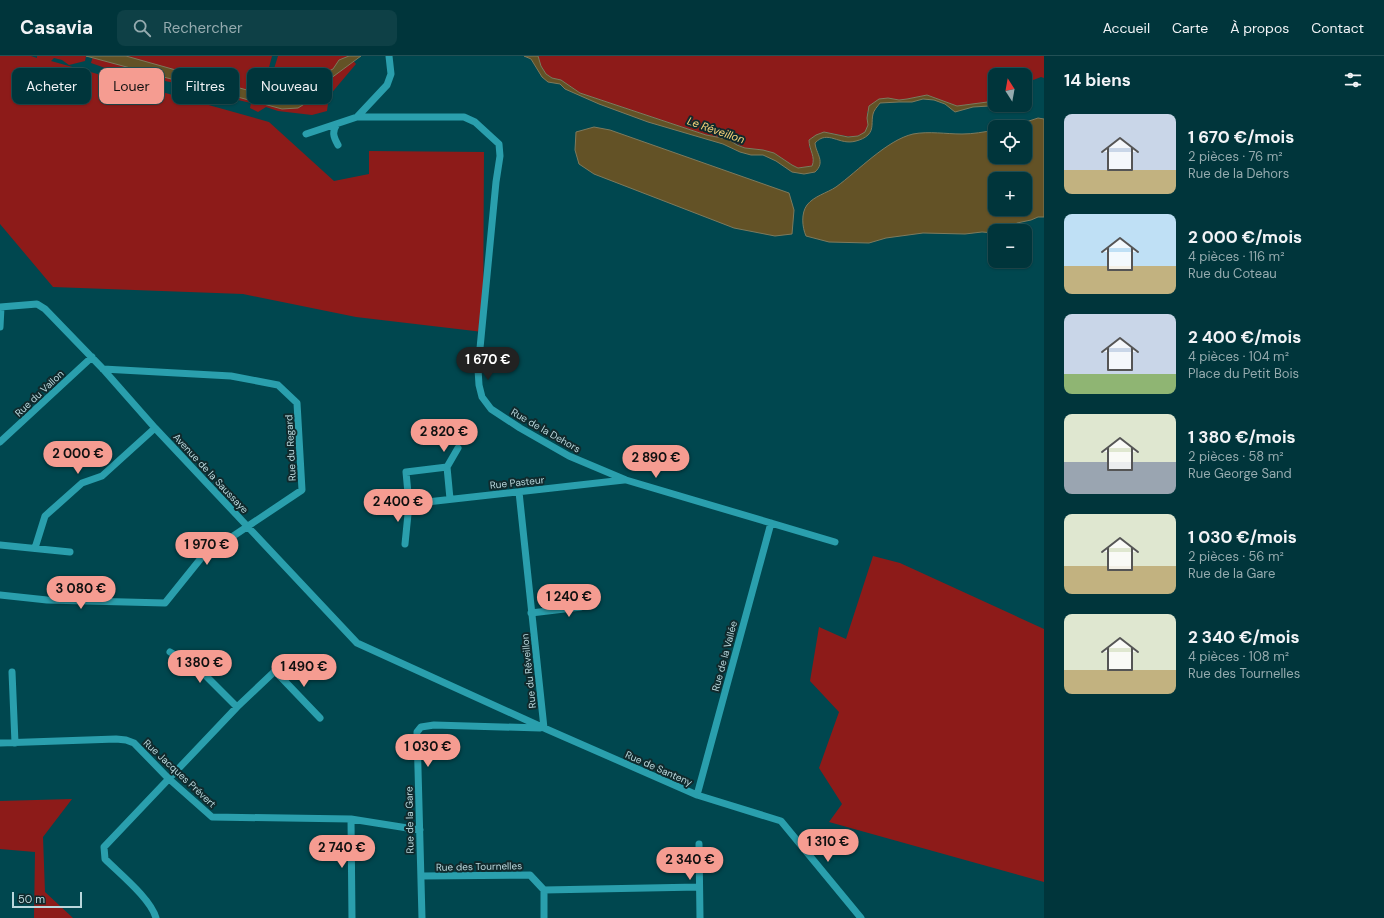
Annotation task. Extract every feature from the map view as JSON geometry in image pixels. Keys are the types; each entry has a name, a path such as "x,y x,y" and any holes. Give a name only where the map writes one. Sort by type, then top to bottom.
{"street":[{"path":"306,134 357,117 387,85 391,74 389,56"},
{"name":"Rue de la Dehors","path":"357,117 464,117 475,122 499,144 500,156 496,182 478,369 479,385 482,397 491,409 520,428 569,456 626,480 835,542"},
{"path":"337,124 333,130 334,137 338,145"},
{"name":"Avenue de la Saussaye","path":"0,307 36,304 45,309 92,357 155,428 357,643 417,672"},
{"path":"0,307 0,327"},
{"name":"Rue du Vallon","path":"0,442 92,357"},
{"name":"Rue du Regard","path":"0,595 47,600 164,603 202,557 302,490 297,402 278,385 232,376 103,369"},
{"path":"35,548 45,516 82,483 102,476 155,428"},
{"path":"450,499 447,468 458,448"},
{"path":"405,544 409,504 406,472 447,468"},
{"name":"Rue Pasteur","path":"409,504 626,480"},
{"name":"Rue du Réveillon","path":"520,492 544,728"},
{"name":"Rue de la Vallée","path":"697,795 771,523"},
{"path":"0,545 70,552"},
{"path":"532,613 581,608 592,595"},
{"path":"170,652 198,668 237,707"},
{"path":"156,918 154,910 147,901 105,859 104,847 168,778 237,707 275,671 320,718"},
{"path":"12,672 15,743"},
{"name":"Rue de Santeny","path":"417,672 697,795 781,821 861,918"},
{"name":"Rue de la Gare","path":"422,918 417,732 421,727 434,725 544,728"},
{"name":"Rue Jacques Prévert","path":"0,743 116,739 126,740 134,743 168,778 212,817 351,819 420,830"},
{"path":"351,819 352,918"},
{"path":"699,844 700,918"},
{"name":"Rue des Tournelles","path":"421,876 530,875 544,890"},
{"path":"544,918 544,890 700,887"}],"shaded area":[{"path":"0,56 31,56 37,58 37,56 86,56 85,61 69,65 62,60 54,58 51,61 76,68 12,68 12,104 91,104 91,72 99,74 99,104 164,104 164,93 172,95 172,104 205,104 269,122 334,181 369,174 369,151 484,152 483,332 356,317 243,294 53,287 0,224"},
{"path":"86,56 126,56 172,69 172,79 164,77 164,68 130,68"},
{"path":"93,56 272,56 269,68 247,68 247,102 239,100 239,68 172,68 172,82 164,81 164,68 105,68 91,63"},
{"path":"278,56 349,56 356,64 332,92 332,68 274,68"},
{"path":"349,56 361,56 332,77 332,69 339,60"},
{"path":"524,56 538,56 541,66 546,74 552,78 561,80 580,93 706,135 728,139 745,148 774,153 798,168 812,166 813,156 809,140 816,135 824,132 848,137 858,136 865,132 868,125 867,118 869,106 879,99 888,98 899,100 927,95 957,106 988,102 988,106 973,107 955,112 945,104 934,100 923,99 912,102 880,103 873,113 872,128 868,135 856,141 850,142 824,137 820,139 815,143 820,158 820,165 815,172 804,174 792,172 776,161 763,155 751,155 740,152 723,144 648,122 599,104 565,89 560,84 548,82 542,77 531,59"},
{"path":"538,56 1044,56 1044,78 1041,77 1032,80 1032,68 988,68 988,102 957,106 927,95 899,100 888,98 867,112 868,124 866,130 862,134 850,136 824,132 809,146 813,158 812,166 798,168 774,153 745,148 728,139 706,135 580,93 561,80 552,78 546,74 541,66"},
{"path":"239,88 247,90 247,100 239,97"},
{"path":"251,104 328,104 327,111 312,115 278,111 266,107 258,112 250,108"},
{"path":"264,104 304,104 298,108 282,109"},
{"path":"1038,118 1044,119 1044,217 1038,217 1016,224 988,224 988,232 965,234 923,233 886,238 869,243 829,242 806,236 803,216 807,205 817,197 836,187 883,149 903,137 919,133 978,133 988,131 988,164 1032,164 1032,120"},
{"path":"594,127 610,130 789,193 794,210 792,234 775,236 734,228 594,174 579,164 575,150 576,132"},
{"path":"873,556 900,563 1044,629 1044,882 829,822 842,804 819,768 839,712 810,681 819,627 846,639"},
{"path":"72,799 43,837 45,892 73,918 34,918 35,852 0,849 0,801"}],"water label":[{"name":"Le Réveillon","path":"716,130"}]}
